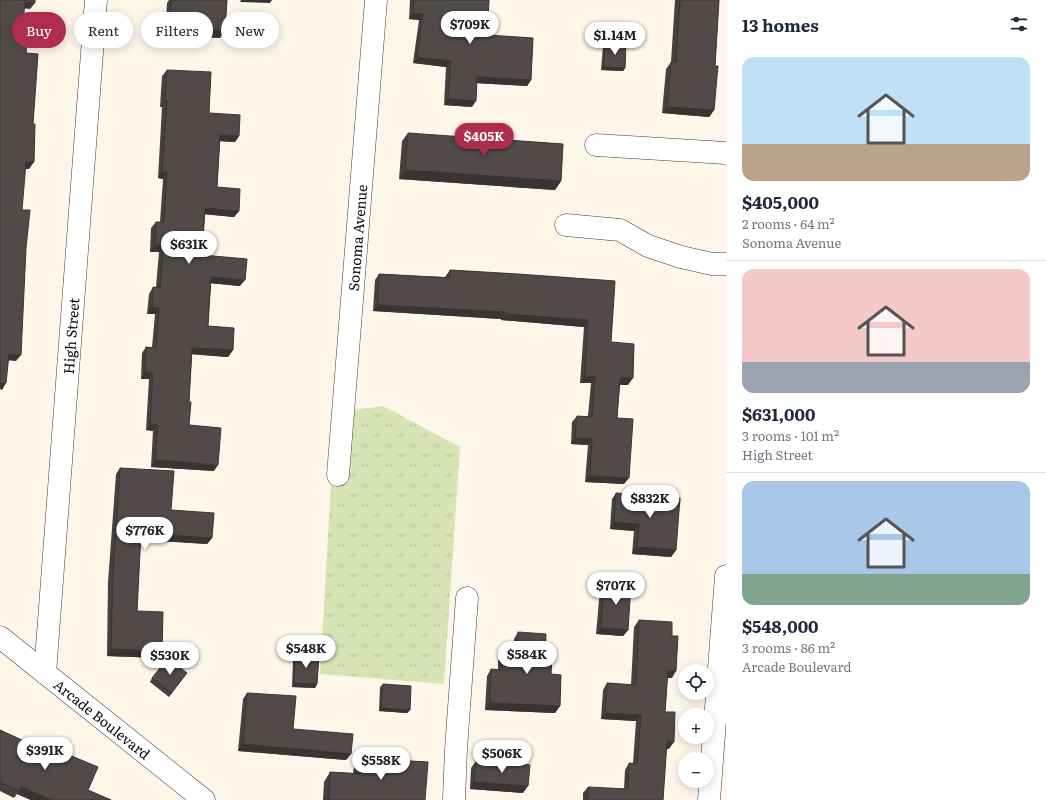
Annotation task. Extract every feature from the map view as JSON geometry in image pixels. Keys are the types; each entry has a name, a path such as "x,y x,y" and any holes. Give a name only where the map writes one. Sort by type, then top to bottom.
{"street":[{"name":"High Street","path":"45,673 96,0"},
{"name":"Sonoma Avenue","path":"338,476 376,0"},
{"path":"596,145 726,153"},
{"path":"566,225 620,230 648,246 681,257 712,264 726,264"},
{"path":"709,800 726,588"},
{"path":"454,800 467,598"},
{"name":"Arcade Boulevard","path":"0,637 196,797"}],"green space":[{"path":"383,406 460,447 444,684 320,674 331,484 337,412"}],"building":[{"path":"0,0 35,0 35,3 25,2 24,12 12,12 12,48 26,48 26,53 38,54 33,124 35,124 34,162 26,162 22,210 30,210 26,248 21,355 9,354 6,383 0,383"},
{"path":"171,0 227,0 226,12 221,12 221,31 213,30 213,12 171,12"},
{"path":"414,0 489,0 487,35 533,38 531,80 477,77 476,101 448,99 451,61 417,57 423,14 413,13"},
{"path":"680,0 719,0 715,66 718,66 714,110 667,107 671,62 676,62"},
{"path":"605,43 626,44 625,68 604,67"},
{"path":"167,70 211,72 209,113 240,115 239,136 220,135 217,187 240,189 239,211 205,208 202,255 247,259 245,280 211,277 208,326 234,328 233,350 192,348 189,425 221,428 218,465 155,460 158,425 150,424 153,373 145,372 146,347 156,348 159,308 152,307 153,287 160,288 163,246 155,245 156,222 164,222 167,172 162,172 167,101 165,101"},
{"path":"408,133 563,144 561,181 405,170"},
{"path":"450,270 615,281 611,342 634,344 633,378 620,378 617,418 633,419 629,478 590,476 592,439 575,438 577,416 592,417 595,377 585,376 588,320 506,314 506,312 378,305 379,274 450,278"},
{"path":"120,468 174,471 171,510 214,513 212,538 141,533 137,611 163,612 162,651 111,649 113,575"},
{"path":"616,493 680,498 676,550 637,547 639,524 614,522"},
{"path":"604,582 631,584 628,630 601,628"},
{"path":"639,620 672,622 672,636 678,636 676,671 668,671 665,712 675,712 674,742 667,742 663,800 587,800 588,787 628,789 629,763 637,764 641,715 605,713 607,683 636,685"},
{"path":"518,632 546,634 545,657 552,657 551,674 561,675 560,706 490,703 491,669 502,670 503,654 518,655"},
{"path":"295,655 319,656 317,684 294,683"},
{"path":"168,658 187,673 171,693 152,678"},
{"path":"383,684 411,686 410,710 381,708"},
{"path":"247,693 296,696 293,729 353,734 351,754 243,744"},
{"path":"0,730 48,752 50,747 98,767 88,790 111,800 52,800 21,787 19,791 0,782"},
{"path":"361,758 428,762 425,800 329,800 330,772 360,774"},
{"path":"476,761 530,765 528,786 474,782"}]}
